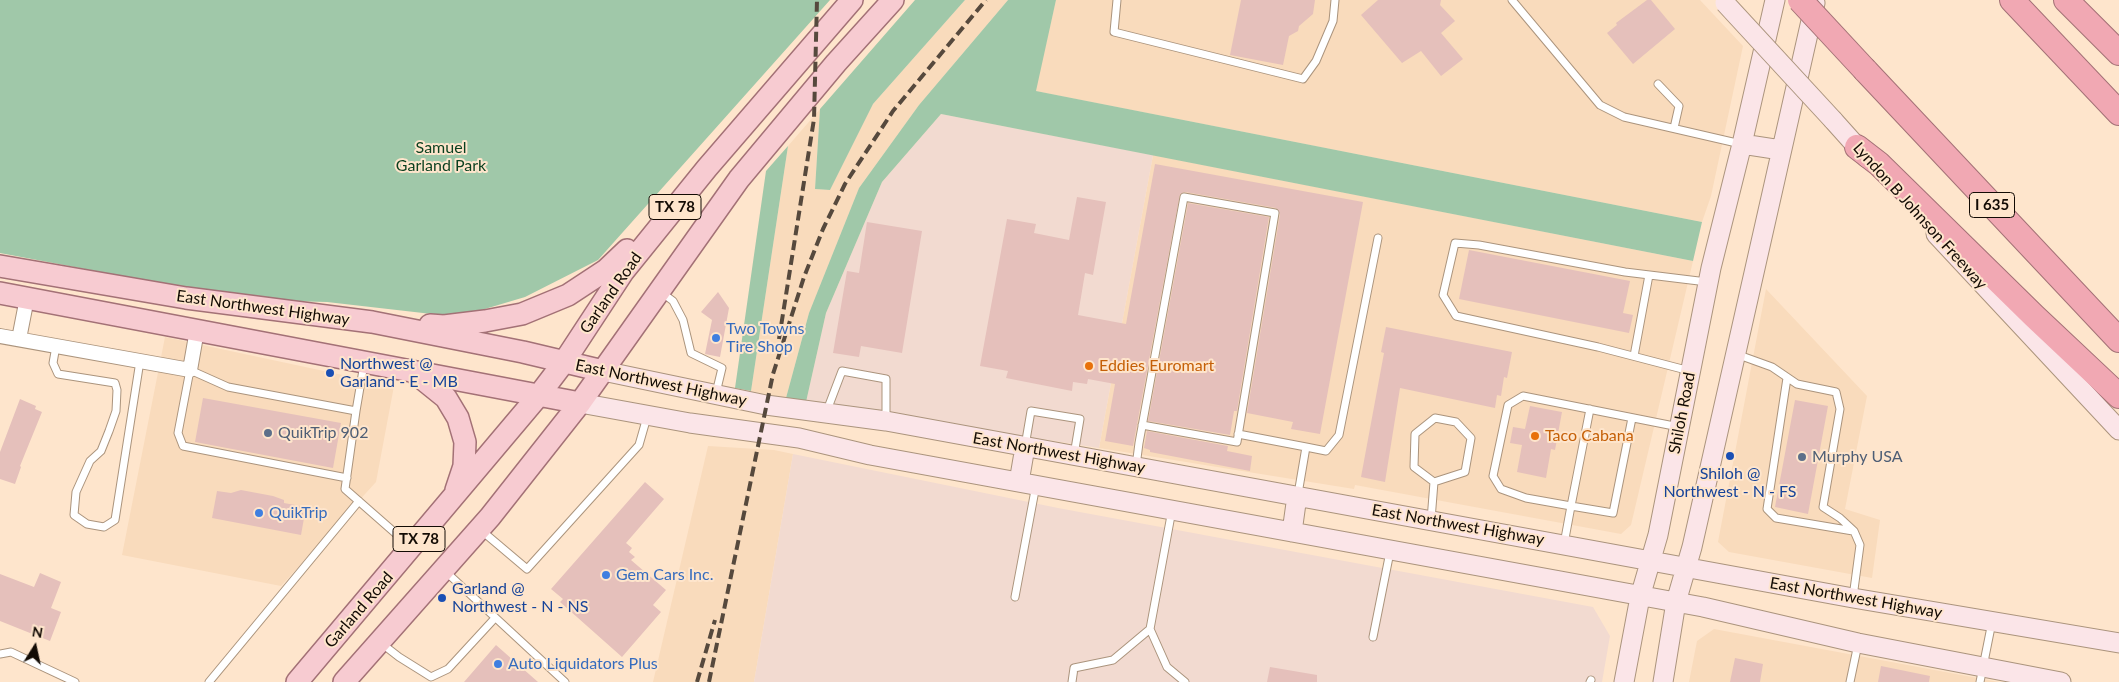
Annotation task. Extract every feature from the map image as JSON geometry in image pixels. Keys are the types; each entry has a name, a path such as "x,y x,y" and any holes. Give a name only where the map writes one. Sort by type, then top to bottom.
{"highway":[{"name":"I 635","path":"1800,0 2119,340"},
{"path":"2012,0 2119,113"},
{"path":"2066,0 2119,53"},
{"path":"1857,147 1879,164 2034,316 2119,396"}],"main road":[{"name":"Garland Road","path":"297,682 412,548 539,395 564,362 623,272 707,168 852,0"},
{"name":"TX 78","path":"344,682 443,569 480,530 580,403 739,179 836,62 893,0"},
{"name":"Shiloh Road","path":"1624,682 1640,596 1658,535 1708,282 1775,0"},
{"path":"1663,682 1676,602 1736,354 1816,0"},
{"name":"Lyndon B Johnson Freeway","path":"1724,2 1968,270 2119,430"},
{"path":"1742,144 1781,150"},
{"path":"372,322 444,326 485,321 522,314 568,295 606,270 707,168"},
{"name":"East Northwest Highway","path":"0,266 186,298 372,322 716,396 766,405 886,421 1853,598 2119,643"},
{"name":"East Northwest Highway","path":"0,294 580,403 799,438 870,455 1676,602 1858,643 1982,674 2061,682"},
{"path":"413,371 446,398 458,418 465,442 464,466 454,496"},
{"path":"1025,447 1027,483"},
{"path":"1292,532 1298,496"}],"street":[{"path":"19,339 27,298"},
{"path":"0,336 190,370 197,330"}],"lane":[{"path":"1117,0 1114,32 1302,79 1316,61 1333,21 1335,0"},
{"path":"1512,0 1600,105 1624,117 1742,144"},
{"path":"1658,84 1679,106 1674,128"},
{"path":"1136,467 1142,425 1184,196 1275,213 1237,442 1142,425"},
{"path":"1238,434 1326,451 1339,435 1378,238"},
{"path":"1690,371 1598,347 1456,316 1443,295 1455,243 1480,245 1649,275 1708,282"},
{"path":"1634,356 1649,275"},
{"path":"660,292 673,301 684,320 691,353 722,368 716,396"},
{"path":"56,346 53,363 58,374 114,384 116,390 116,411 101,451 90,461 76,492 74,515 86,524 104,527 115,520 140,361"},
{"path":"1736,354 1772,367 1797,384 1836,392 1840,409 1822,507 1840,518 1854,531 1860,545 1853,598"},
{"path":"364,362 345,489 412,548"},
{"path":"347,478 183,446 178,433 190,370 228,387 356,411"},
{"path":"825,413 842,371 886,379 886,421"},
{"path":"1787,378 1766,509 1776,518 1854,531"},
{"path":"1632,418 1613,513 1526,498 1501,489 1494,476 1508,405 1523,396 1679,427"},
{"path":"1564,544 1590,409"},
{"path":"1025,447 1031,411 1080,419 1074,456"},
{"path":"480,530 527,569 639,445 648,415"},
{"path":"1435,418 1456,422 1471,438 1465,472 1434,482 1414,467 1414,434 1435,418"},
{"path":"1298,496 1306,447"},
{"path":"1431,521 1434,482"},
{"path":"1014,597 1027,483"},
{"path":"209,682 359,501"},
{"path":"1172,510 1150,629 1167,667 1185,682"},
{"path":"1373,637 1391,549"},
{"path":"443,569 565,682"},
{"path":"380,641 399,657 431,677 448,669 495,618"},
{"path":"1982,674 1992,621"},
{"path":"1072,682 1074,668 1114,660 1150,629"},
{"path":"1850,682 1858,643"},
{"path":"0,654 11,652 75,682"}],"shaded area":[{"path":"965,0 1008,0 919,105 859,188 809,313 786,398 751,391 788,146 820,109 815,189 830,190 873,104"},
{"path":"1056,0 1700,0 1743,46 1711,196 1702,222 1035,91"},
{"path":"941,114 1153,155 1099,448 806,402 826,313 882,182"},
{"path":"1153,155 1693,261 1631,525 1621,534 1355,485 1354,489 1099,448"},
{"path":"1766,289 1867,396 1845,509 1880,520 1872,578 1729,552 1718,542"},
{"path":"165,337 394,386 376,482 281,586 122,555"},
{"path":"708,446 774,450 793,454 754,682 653,682"},
{"path":"793,454 1058,508 1593,607 1610,636 1602,682 754,682"},
{"path":"1714,629 1999,682 1689,682 1697,641"}],"green space":[{"name":"Samuel Garland Park","path":"0,0 830,0 598,260 525,297 458,317 327,302 250,300 0,253"},
{"path":"915,0 965,0 873,104 830,190 815,189 820,109"},
{"path":"1008,0 1056,0 1036,91 1702,222 1693,261 941,114 882,182 826,313 806,402 786,398 809,313 859,188 919,105"},
{"path":"788,146 751,391 735,388 766,171"}],"building":[{"path":"1241,0 1315,0 1313,14 1299,26 1298,31 1289,36 1283,65 1230,55"},
{"path":"1378,0 1441,0 1440,5 1455,21 1441,33 1463,59 1441,76 1421,51 1402,63 1361,15"},
{"path":"1647,0 1651,0 1675,29 1633,64 1607,33 1617,25 1616,23"},
{"path":"1155,164 1363,202 1320,434 1291,429 1293,422 1247,413 1280,214 1276,208 1185,192 1180,194 1133,446 1105,441 1115,384 1088,379 1087,384 1073,382 1072,391 1006,378 1008,371 980,366 1007,219 1036,224 1034,233 1069,240 1077,197 1106,202 1093,275 1085,273 1078,315 1126,324"},
{"path":"1188,203 1269,217 1237,411 1234,411 1230,435 1148,421"},
{"path":"867,222 922,231 902,353 861,346 859,357 833,353 847,271 859,273"},
{"path":"1469,250 1630,281 1623,313 1633,315 1629,333 1459,299"},
{"name":"Two Towns Tire Shop","path":"718,292 729,308 720,357 705,354 712,320 701,312"},
{"path":"1386,327 1512,352 1507,378 1504,377 1501,396 1497,395 1495,408 1400,388 1385,482 1361,477 1384,353 1381,352"},
{"name":"QuikTrip 902","path":"203,398 341,423 333,468 195,442"},
{"path":"20,399 36,406 35,409 42,412 20,466 15,484 0,479 0,452"},
{"name":"Murphy USA","path":"1795,400 1828,406 1808,514 1775,507"},
{"name":"Taco Cabana","path":"1530,406 1562,412 1555,450 1551,449 1546,478 1517,472 1522,445 1510,443 1513,427 1525,429"},
{"path":"1147,431 1228,446 1227,451 1252,456 1250,471 1150,452 1150,450 1144,448"},
{"name":"Gem Cars Inc.","path":"645,482 664,499 626,543 632,548 629,552 635,557 631,560 666,590 653,605 661,612 622,657 560,602 563,599 551,589"},
{"name":"QuikTrip","path":"241,490 273,496 284,500 284,503 306,507 301,535 212,518 217,491 231,493"},
{"path":"40,573 61,582 51,608 61,612 50,641 0,621 0,574 34,587"},
{"name":"Auto Liquidators Plus","path":"496,645 538,682 464,682"},
{"path":"1735,658 1763,664 1760,682 1730,682"},
{"path":"1881,666 1930,676 1929,682 1878,682"},
{"path":"1270,667 1317,675 1317,682 1267,682"}],"railway":[{"path":"779,339 814,119 817,0"},
{"path":"709,682 773,374 804,277 823,229 845,184 893,111 986,0"},
{"path":"697,682 715,620"}],"place":[{"name":"Two Towns Tire Shop","path":"716,338"},
{"name":"Eddies Euromart","path":"1089,366"},
{"name":"Northwest @ Garland - E - MB","path":"330,373"},
{"name":"QuikTrip 902","path":"268,433"},
{"name":"Taco Cabana","path":"1535,436"},
{"name":"Shiloh @ Northwest - N - FS","path":"1730,456"},
{"name":"Murphy USA","path":"1802,457"},
{"name":"QuikTrip","path":"259,513"},
{"name":"Gem Cars Inc.","path":"606,575"},
{"name":"Garland @ Northwest - N - NS","path":"442,598"},
{"name":"Auto Liquidators Plus","path":"498,664"}]}
